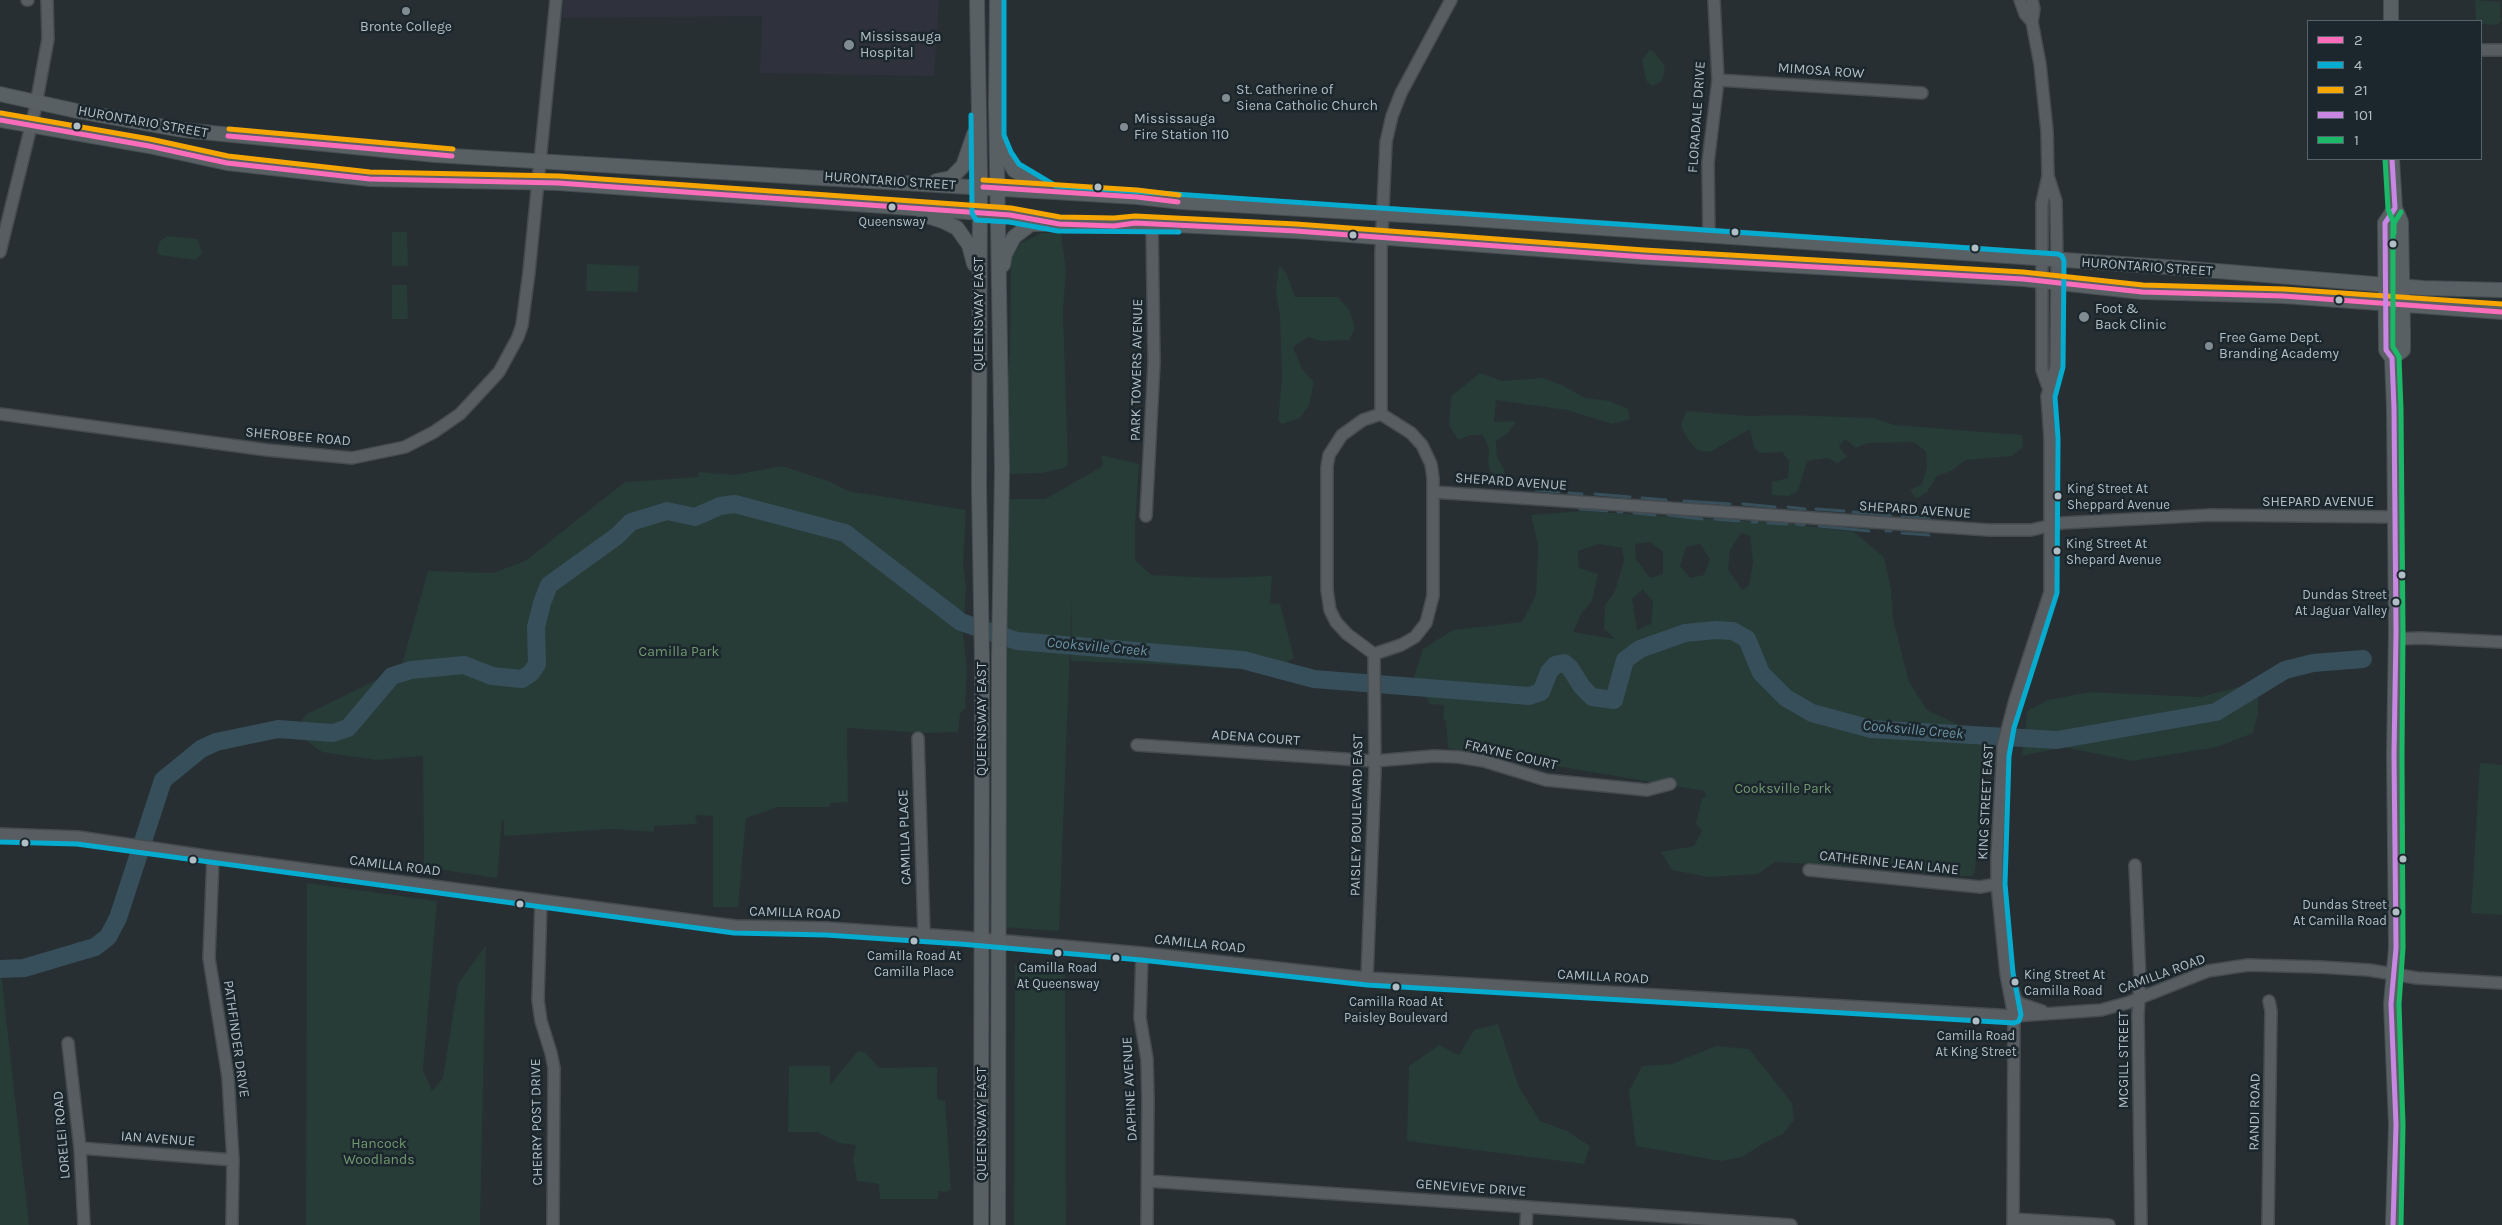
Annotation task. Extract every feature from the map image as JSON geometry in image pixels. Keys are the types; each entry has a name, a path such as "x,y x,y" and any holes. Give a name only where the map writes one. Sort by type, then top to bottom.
{"main road":[{"path":"976,0 979,214"},
{"path":"997,0 998,214"},
{"path":"2391,0 2391,20"},
{"name":"HURONTARIO STREET","path":"0,94 163,126 232,136 426,154 998,188 2222,271 2386,286 2502,290"},
{"name":"HURONTARIO STREET","path":"0,120 149,146 227,163 312,174 425,182 537,182 728,194 903,209 998,214 1059,224 1114,226 1135,223 1382,236 1530,249 2057,283 2142,292 2284,296 2502,312"},
{"path":"923,184 951,178 963,166 978,121"},
{"path":"997,136 1004,155 1014,170 1054,193"},
{"path":"2392,160 2395,208 2401,222 2402,350 2392,358"},
{"path":"2393,1225 2396,1125 2391,1052 2396,948 2394,754 2396,639 2392,358 2386,350 2385,223 2395,208"},
{"path":"903,209 943,221 957,228 969,245 978,277"},
{"name":"QUEENSWAY EAST","path":"979,214 982,662 981,1225"},
{"name":"QUEENSWAY EAST","path":"998,214 1002,470 999,616 998,1225"},
{"path":"999,303 1005,254 1014,238 1031,224 1059,224"}],"street":[{"path":"0,252 37,102 48,39 47,0"},
{"name":"SHEROBEE ROAD","path":"0,414 331,458 369,455 405,447 434,432 460,414 488,387 513,348 522,325 530,272 539,160 556,0"},
{"path":"1381,414 1384,156 1392,116 1406,83 1451,0"},
{"name":"FLORADALE DRIVE","path":"1709,236 1708,163 1718,80 1714,0"},
{"path":"2020,0 2025,14 2032,22"},
{"path":"2032,0 2034,9 2032,22 2040,64 2047,131 2048,176"},
{"path":"2482,50 2502,50"},
{"name":"MIMOSA ROW","path":"1718,80 1922,93"},
{"name":"KING STREET EAST","path":"2013,1222 2014,1016 2006,974 1997,884 2003,746 2007,726 2050,592 2048,388 2042,370 2042,203 2048,176"},
{"name":"KING STREET EAST","path":"2048,176 2056,202 2057,261 2056,367 2048,388"},
{"name":"PARK TOWERS AVENUE","path":"1146,516 1154,363 1152,224"},
{"path":"1381,414 1411,433 1422,445 1431,464 1433,492 1431,610 1426,623 1415,637 1374,658 1347,634 1336,622 1330,610 1327,590 1327,466 1332,450 1342,435 1363,420 1381,414"},
{"name":"SHEPARD AVENUE","path":"1433,492 1989,530 2030,530 2066,523 2211,515 2395,517"},
{"path":"2396,639 2421,638 2502,642"},
{"name":"PAISLEY BOULEVARD EAST","path":"1367,978 1374,761 1374,658"},
{"name":"CAMILLA PLACE","path":"918,738 924,935"},
{"name":"ADENA COURT","path":"1136,745 1374,761"},
{"name":"FRAYNE COURT","path":"1374,761 1434,756 1459,757 1484,761 1546,780 1647,790 1670,784"},
{"name":"CAMILLA ROAD","path":"0,834 78,837 213,857 735,926 826,928 982,939 1142,953 1367,978 2014,1016 2074,1014 2101,1010 2139,998 2208,971 2248,965 2320,967 2417,978 2502,983"},
{"name":"PATHFINDER DRIVE","path":"213,857 209,958 228,1077 233,1160 232,1225"},
{"name":"MCGILL STREET","path":"2135,865 2139,998 2141,1225"},
{"name":"CATHERINE JEAN LANE","path":"1808,870 1980,887 1997,884"},
{"name":"CHERRY POST DRIVE","path":"541,901 538,1000 541,1021 554,1068 553,1225"},
{"name":"DAPHNE AVENUE","path":"1142,953 1140,1018 1147,1058 1147,1225"},
{"path":"2006,974 2016,1000 2025,1007 2074,1014"},
{"name":"RANDI ROAD","path":"2268,1225 2271,1010 2269,1000"},
{"name":"LORELEI ROAD","path":"68,1042 80,1148 84,1225"},
{"name":"IAN AVENUE","path":"80,1148 233,1160"},
{"name":"GENEVIEVE DRIVE","path":"1148,1181 1791,1225"},
{"path":"1526,1225 1527,1206"},
{"path":"2013,1222 2109,1225"}],"shaded area":[{"name":"Mississauga Hospital","path":"564,0 939,0 934,76 760,73 762,16 562,18"}],"green space":[{"path":"2475,0 2500,2 2501,21 2496,25 2482,24 2482,20 2476,20"},
{"path":"1649,50 1654,52 1665,66 1662,81 1652,86 1646,80 1642,61"},
{"path":"392,232 407,232 408,266 392,266"},
{"path":"1042,233 1061,233 1066,271 1063,311 1068,465 1064,468 1042,473 1010,474 1007,387 1010,354 1011,259 1021,243"},
{"path":"167,236 198,239 202,254 195,260 160,255 157,252 159,242"},
{"path":"587,264 639,266 638,292 586,291"},
{"path":"1279,265 1287,274 1295,297 1338,297 1350,311 1355,328 1349,340 1320,341 1308,337 1293,347 1302,369 1314,382 1309,405 1300,418 1282,424 1278,420 1282,379 1280,317 1276,290"},
{"path":"392,285 407,285 408,319 392,319"},
{"path":"1480,373 1502,381 1543,378 1562,385 1585,398 1609,401 1628,409 1630,419 1612,424 1567,410 1496,400 1494,422 1516,421 1509,432 1496,441 1497,457 1505,471 1503,479 1493,479 1488,464 1489,448 1483,435 1471,435 1458,440 1449,425 1451,396"},
{"path":"1686,411 1748,416 1787,415 1873,418 1895,425 2022,435 2023,447 2012,456 1966,460 1951,471 1937,476 1927,492 1916,499 1910,490 1922,484 1927,468 1926,452 1914,442 1868,443 1856,448 1845,439 1839,446 1847,457 1837,463 1828,458 1807,461 1798,491 1789,496 1772,495 1772,482 1788,478 1789,461 1782,452 1760,453 1754,447 1750,429 1710,452 1697,450 1687,438 1681,426"},
{"path":"1101,455 1139,464 1135,560 1151,575 1217,578 1272,576 1270,603 1280,604 1294,658 1271,671 1071,661 1072,595 1059,931 1003,927 1004,499 1045,499 1103,466"},
{"name":"Camilla Park","path":"782,466 831,482 848,491 966,510 963,564 966,587 963,634 967,670 965,708 960,714 958,732 924,733 847,728 848,802 831,803 829,807 778,807 746,818 738,907 713,907 713,816 695,815 697,824 654,826 654,832 612,829 504,836 504,821 502,820 497,878 424,867 423,756 376,760 322,752 293,731 307,714 401,668 428,571 493,573 525,561 625,482 699,477 699,472 734,475"},
{"name":"Cooksville Park","path":"1583,511 1791,524 1854,532 1884,557 1891,590 1893,619 1909,682 1927,710 1959,725 1959,727 1988,729 1975,872 1972,876 1948,876 1886,868 1775,862 1758,874 1709,877 1672,870 1661,852 1694,846 1702,831 1696,824 1702,798 1706,797 1705,791 1448,748 1446,721 1443,718 1444,705 1430,704 1414,677 1423,649 1453,630 1522,622 1536,595 1538,546 1531,515","holes":["1741,533 1750,536 1753,562 1749,585 1742,590 1728,569 1730,550","1650,542 1663,552 1663,574 1650,578 1636,559 1635,544","1599,544 1622,548 1624,561 1615,591 1605,605 1604,629 1615,639 1573,632 1581,614 1592,601 1598,574 1579,568 1578,551","1700,544 1710,559 1704,575 1690,578 1680,566 1686,547","1643,589 1653,602 1651,624 1637,630 1632,599"]},
{"path":"2258,682 2258,714 2253,733 2217,747 2132,761 2063,747 2022,756 2027,711 2048,700 2089,692 2200,697"},
{"path":"2480,763 2502,765 2502,915 2471,913"},
{"name":"Hancock Woodlands","path":"307,883 437,901 423,1070 432,1091 443,1078 458,984 486,945 480,1225 306,1225"},
{"path":"0,962 29,1225 0,1225"},
{"path":"1015,965 1065,969 1066,1225 1014,1225"},
{"path":"1498,1024 1519,1087 1540,1121 1567,1131 1590,1146 1584,1164 1407,1141 1409,1066 1439,1045 1459,1055 1474,1030"},
{"path":"1716,1046 1749,1049 1792,1103 1794,1120 1783,1134 1742,1157 1721,1161 1636,1146 1629,1091 1642,1066 1672,1064"},
{"path":"858,1051 865,1052 879,1068 937,1067 937,1099 945,1101 951,1189 947,1192 938,1191 938,1199 880,1199 879,1184 857,1181 853,1160 856,1145 839,1143 817,1132 788,1132 789,1066 830,1066 830,1085"}],"waterway":[{"path":"1536,490 1559,492"},
{"path":"1569,493 1582,494"},
{"path":"1595,494 1630,497"},
{"path":"1642,498 1666,500"},
{"path":"1684,501 1730,504"},
{"name":"Cooksville Creek","path":"0,969 24,968 95,947 108,937 118,918 163,780 201,749 216,742 278,729 333,733 348,728 392,676 411,670 464,665 492,676 522,679 531,673 537,664 536,627 549,585 617,536 631,522 667,511 695,517 720,506 735,504 845,533 961,622 1017,641 1243,660 1314,679 1529,696 1541,692 1549,672 1555,665 1564,663 1592,697 1614,700 1625,660 1640,649 1685,633 1716,630 1733,631 1747,639 1761,673 1786,698 1812,713 1871,729 2057,740 2216,712 2285,670 2313,663 2363,659"},
{"path":"1743,504 1775,507"},
{"path":"1788,507 1805,509"},
{"path":"1580,509 1607,511"},
{"path":"1816,509 1844,511"},
{"path":"1853,512 1891,515"},
{"path":"1634,513 1655,515"},
{"path":"1668,515 1702,519"},
{"path":"1902,516 1929,518"},
{"path":"1715,519 1739,521"},
{"path":"1752,522 1757,522"},
{"path":"1768,523 1787,524"},
{"path":"1796,524 1804,525"},
{"path":"1819,526 1869,531"},
{"path":"1886,531 1891,531"},
{"path":"1902,533 1929,535"}],"transit line":[{"name":"4","path":"0,842 77,844 734,933 826,935 960,944 1141,960 1367,985 2014,1023 2019,1021 2021,1015 2013,973 2005,884 2009,756 2014,728 2057,593 2058,438 2055,397 2063,367 2064,261 2062,256 2058,254 1056,186 1019,164 1011,152 1004,135 1004,0"},
{"name":"21","path":"1,113 150,139 228,156 370,172 559,176 1011,208 1060,217 1114,218 1135,216 1296,224 1644,250 2023,272 2143,285 2284,289 2502,304"},
{"name":"4","path":"971,115 972,213 976,220 1009,222 1058,231 1179,232"},
{"name":"2","path":"0,120 149,146 227,163 370,179 558,183 1010,215 1059,224 1114,226 1135,223 1296,231 1644,257 2023,279 2142,292 2283,296 2502,312"},
{"name":"21","path":"229,129 453,149"},
{"name":"2","path":"228,136 452,156"},
{"name":"1","path":"2385,160 2388,209 2394,224 2394,233"},
{"name":"101","path":"2392,160 2395,208 2385,223 2386,350 2392,358 2394,409 2396,632 2394,754 2396,948 2391,1004 2396,1125 2393,1225"},
{"name":"21","path":"983,180 1137,190 1179,195"},
{"name":"2","path":"983,187 1137,197 1178,202"},
{"name":"1","path":"2401,212 2393,225 2393,347 2399,357 2401,409 2403,948 2399,1004 2403,1125 2401,1225"}],"place":[{"name":"Bronte College","path":"406,11"},
{"name":"Mississauga Hospital","path":"849,45"},
{"name":"St. Catherine of Siena Catholic Church","path":"1226,98"},
{"name":"Mississauga Fire Station 110","path":"1124,127"},
{"name":"Queensway","path":"892,207"},
{"name":"Foot & Back Clinic","path":"2084,317"},
{"name":"Free Game Dept. Branding Academy","path":"2209,346"},
{"name":"King Street At Sheppard Avenue","path":"2058,496"},
{"name":"King Street At Shepard Avenue","path":"2057,551"},
{"name":"Dundas Street At Jaguar Valley","path":"2396,602"},
{"name":"Dundas Street At Camilla Road","path":"2396,912"},
{"name":"Camilla Road At Camilla Place","path":"914,941"},
{"name":"Camilla Road At Queensway","path":"1058,953"},
{"name":"King Street At Camilla Road","path":"2015,982"},
{"name":"Camilla Road At Paisley Boulevard","path":"1396,987"},
{"name":"Camilla Road At King Street","path":"1976,1021"}]}
